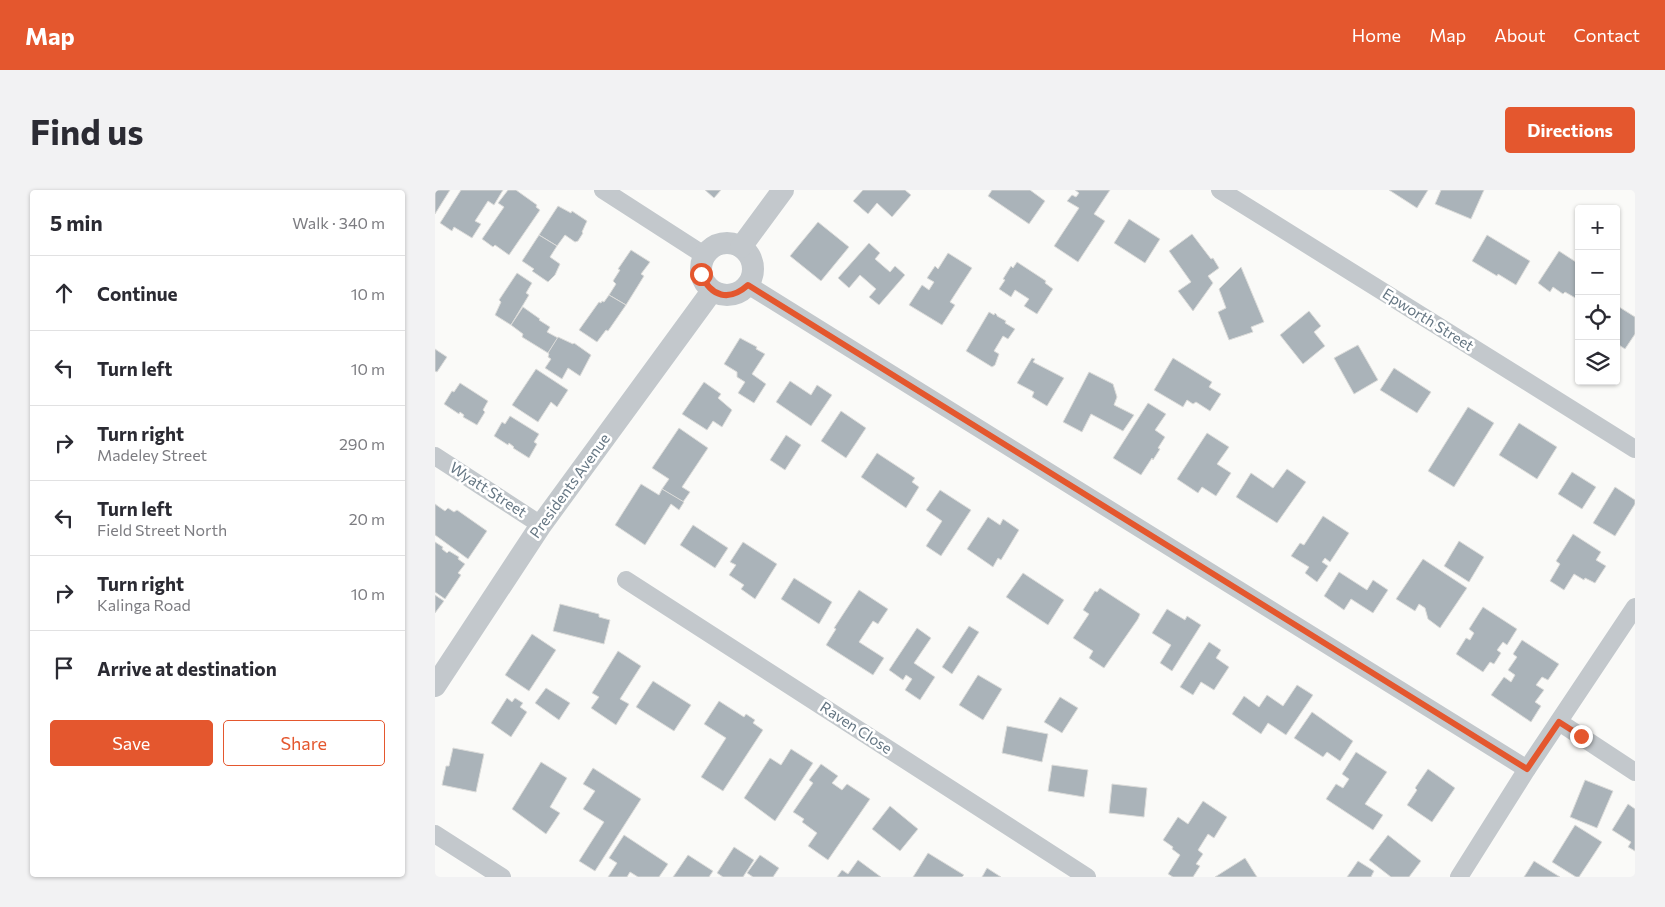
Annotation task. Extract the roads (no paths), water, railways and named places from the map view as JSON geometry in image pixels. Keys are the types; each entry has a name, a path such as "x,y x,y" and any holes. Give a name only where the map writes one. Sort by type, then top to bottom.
{"street":[{"path":"603,190 705,255"},
{"path":"741,247 783,190"},
{"name":"Epworth Street","path":"1220,190 1635,450"},
{"path":"721,243 731,243 741,247 749,254 753,264 753,275 748,285 741,292 731,295 721,295 712,291 705,284 701,274 701,264 705,255 712,247 721,243"},
{"path":"748,285 1527,769"},
{"name":"Presidents Avenue","path":"435,686 541,525 712,291"},
{"name":"Wyatt Street","path":"435,456 541,525"},
{"name":"Raven Close","path":"626,580 1087,877"},
{"path":"1459,877 1527,769 1635,607"},
{"path":"1559,722 1635,772"},
{"path":"435,834 502,877"}]}
